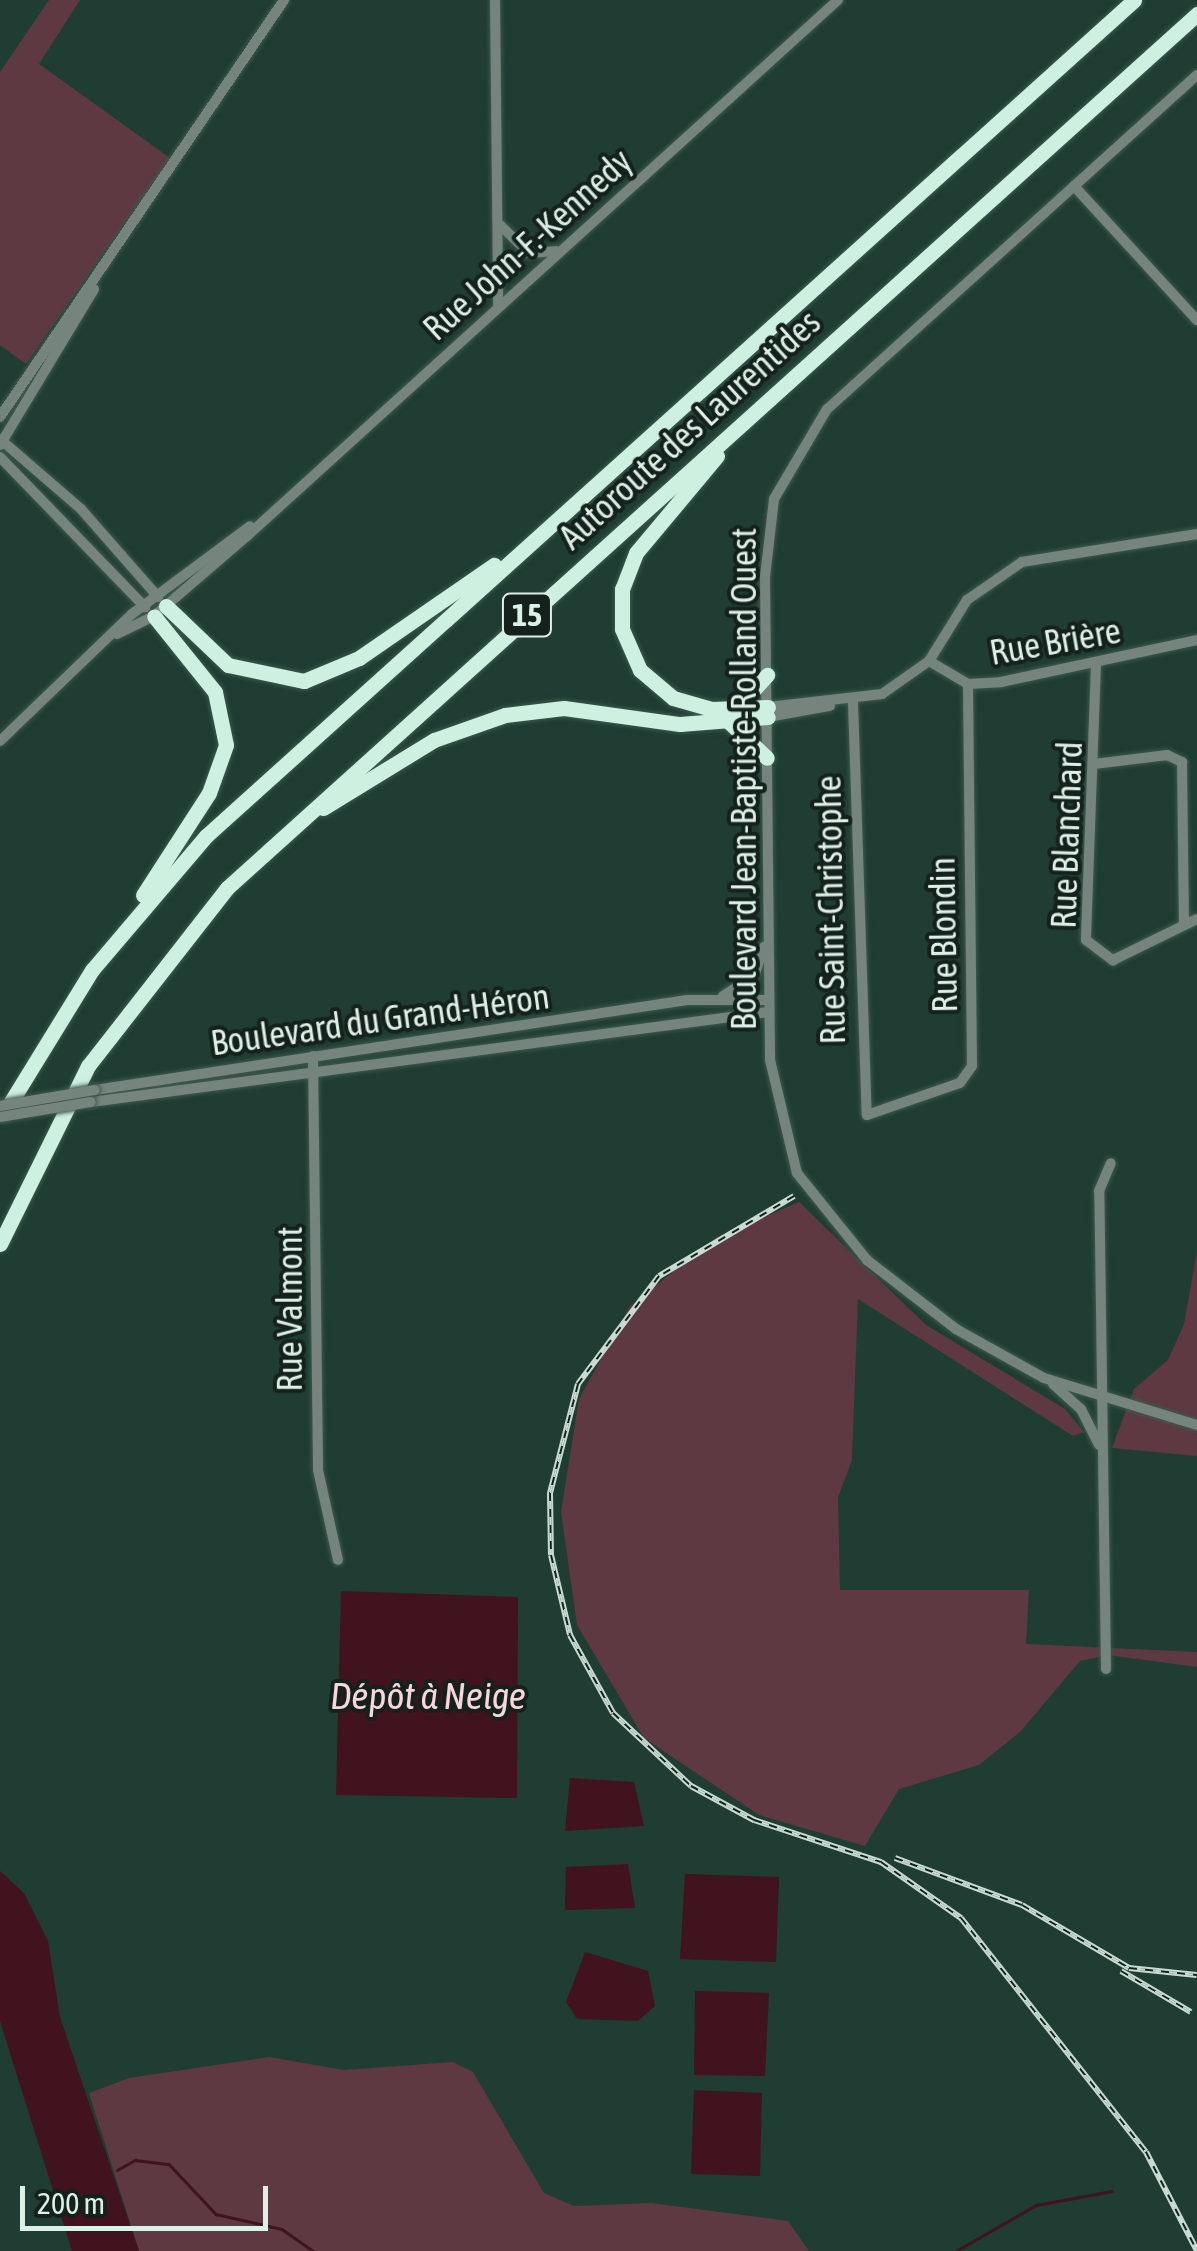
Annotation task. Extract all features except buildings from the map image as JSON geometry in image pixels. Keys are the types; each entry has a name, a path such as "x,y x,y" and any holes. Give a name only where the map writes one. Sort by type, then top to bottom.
{"highway":[{"name":"Autoroute des Laurentides","path":"0,1119 122,931 238,806 1134,0"},
{"name":"Autoroute des Laurentides","path":"0,1244 56,1122 122,1016 201,916 289,829 1197,14"},
{"path":"765,402 647,537 621,598 626,643 650,681 692,706 733,715 768,758"},
{"path":"155,605 233,668 304,681 359,658 546,529"},
{"path":"122,931 215,783 226,744 215,692 155,605"},
{"path":"733,715 767,675"},
{"path":"289,829 421,747 505,714 564,708 733,715 768,712"}],"street":[{"path":"0,417 284,0"},
{"path":"495,0 498,307"},
{"name":"Rue John-F.-Kennedy","path":"0,741 116,634 250,526 498,307 838,0"},
{"name":"Boulevard Jean-Baptiste-Rolland Ouest","path":"1197,76 827,409 794,453 770,521 767,675 768,1006 780,1128 825,1216 913,1299 1044,1378 1197,1425"},
{"path":"1074,186 1197,320"},
{"path":"498,220 529,252 562,249"},
{"path":"110,258 1,442 155,605"},
{"path":"0,457 155,605"},
{"path":"768,712 853,702 929,661 967,600 1022,562 1197,534"},
{"name":"Rue Brière","path":"929,661 968,684 1096,664 1197,640"},
{"name":"Rue Blanchard","path":"1096,664 1091,951 1113,960 1197,919"},
{"name":"Rue Blondin","path":"867,1115 960,1083 972,1066 968,684"},
{"name":"Rue Saint-Christophe","path":"853,702 867,1115"},
{"path":"1094,764 1167,755 1182,762 1184,925"},
{"path":"712,998 754,976 768,936"},
{"name":"Boulevard du Grand-Héron","path":"0,1106 712,998 768,1006"},
{"name":"Boulevard du Grand-Héron","path":"0,1119 91,1102 312,1074 768,1006"},
{"name":"Rue Valmont","path":"313,1056 318,1470 338,1560"},
{"path":"1106,1669 1099,1190 1111,1163"},
{"path":"1044,1378 1081,1408 1103,1463"}],"shaded area":[{"path":"49,0 80,0 39,64 170,158 26,364 0,345 0,72"},
{"path":"799,1202 926,1325 1065,1409 1084,1432 1073,1436 858,1299 852,1460 838,1497 840,1590 1029,1590 1026,1644 1197,1652 1197,1667 1108,1655 1080,1661 1021,1731 979,1765 899,1789 865,1846 759,1815 644,1738 577,1625 561,1512 579,1399 630,1306 717,1237"},
{"path":"1197,1251 1197,1456 1112,1448 1134,1389 1168,1360 1184,1324"},
{"path":"269,2057 344,2070 453,2062 473,2072 544,2193 574,2206 651,2203 788,2221 809,2251 139,2251 89,2093 129,2078"}],"water":[{"name":"Dépôt à Neige","path":"341,1591 518,1597 517,1798 336,1795"},
{"path":"570,1778 634,1782 644,1826 565,1831"},
{"path":"628,1864 635,1908 565,1910 566,1867"},
{"path":"0,1871 24,1893 48,1941 60,2017 139,2251 72,2251 0,2021"},
{"path":"685,1874 779,1877 776,1962 680,1959"},
{"path":"585,1952 648,1971 655,2006 638,2021 577,2019 566,2002"},
{"path":"695,1991 769,1993 765,2076 694,2075"},
{"path":"694,2090 762,2093 760,2176 691,2174"}],"waterway":[{"path":"117,2170 135,2160 169,2164 216,2214 282,2229 314,2251"},
{"path":"956,2251 1036,2205 1112,2191"}],"railway":[{"path":"794,1196 659,1276 578,1384 550,1493 551,1555 570,1635 613,1713 691,1786 754,1820 881,1862 961,1918 1146,2152 1197,2251"},
{"path":"895,1858 1022,1905 1129,1968 1197,1975"},
{"path":"1121,1971 1191,2012"}]}
